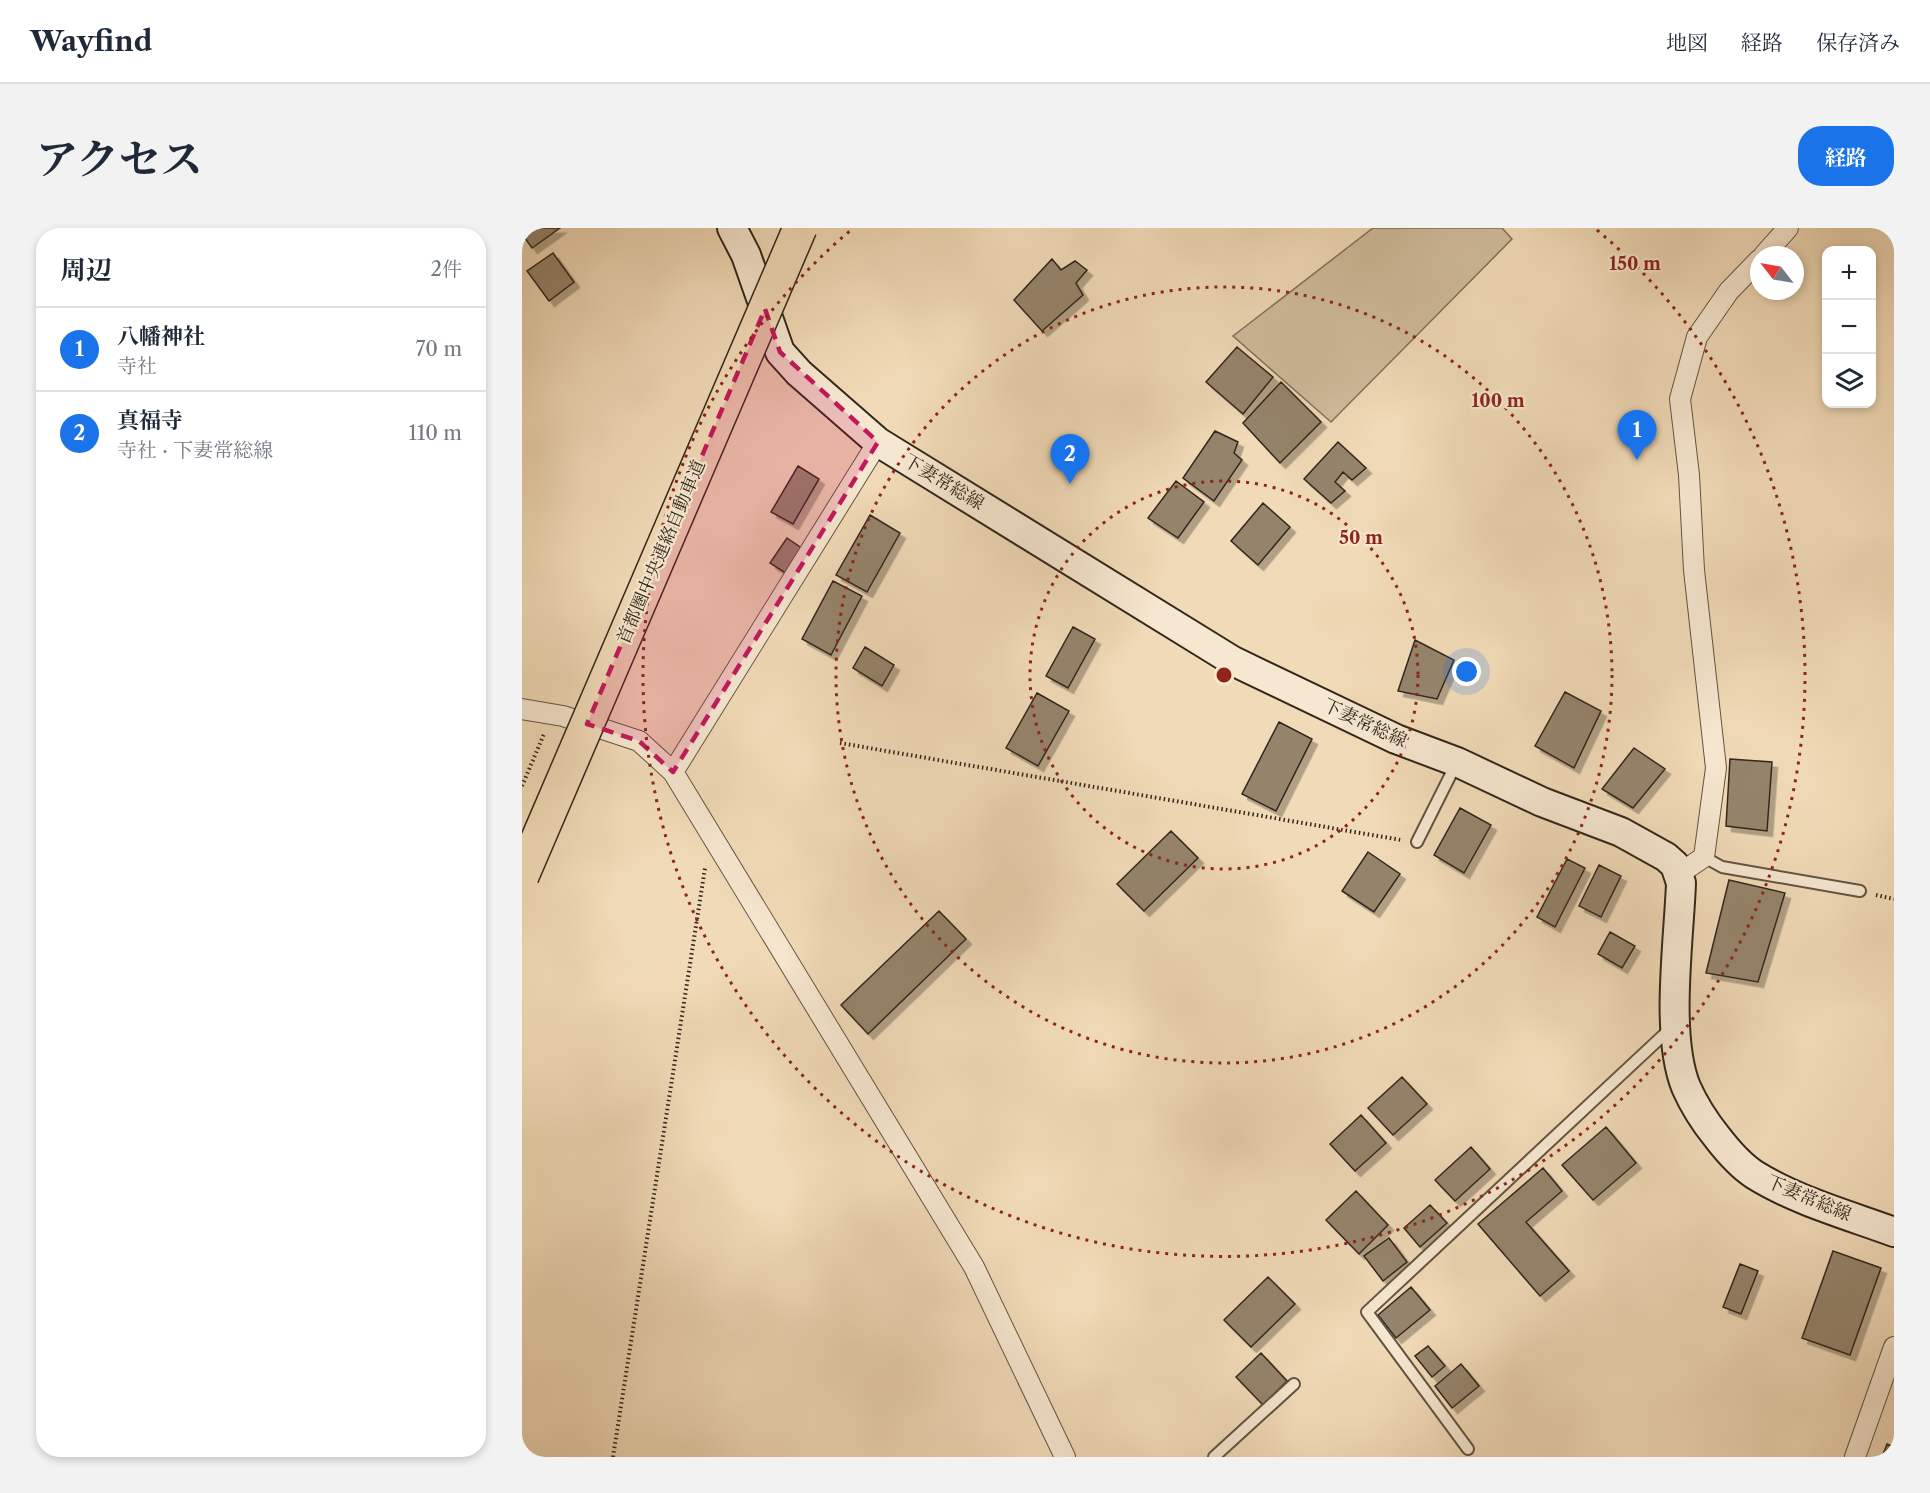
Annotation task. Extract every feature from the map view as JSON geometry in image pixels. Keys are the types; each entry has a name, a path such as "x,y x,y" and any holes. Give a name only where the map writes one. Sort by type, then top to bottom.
{"highway":[{"name":"首都圏中央連絡自動車道","path":"522,876 800,228"}],"main road":[{"name":"下妻常総線","path":"732,228 746,255 780,352 799,373 878,442 1233,661 1396,740 1457,762 1542,802 1621,832 1666,857 1675,865 1681,883 1675,1006 1678,1058 1685,1085 1698,1113 1724,1146 1753,1174 1786,1192 1894,1232"}],"street":[{"path":"1772,246 1788,228"},
{"path":"1679,874 1704,857 1716,768 1694,570 1689,475 1680,399 1697,337 1729,291 1750,269"},
{"path":"673,772 878,442"},
{"path":"522,709 553,714 639,741 673,772 974,1267 1065,1457"},
{"path":"1855,1457 1894,1347"}],"lane":[{"path":"1417,842 1457,762"},
{"path":"1704,857 1722,867 1860,891"},
{"path":"1467,1449 1367,1312 1676,1024"},
{"path":"1214,1457 1294,1384"}],"path":[{"path":"522,786 553,714"},
{"path":"840,743 1417,842"},
{"path":"613,1457 710,832"}],"highlighted area":[{"path":"765,309 780,352 878,442 673,772 639,741 587,724"}],"shaded area":[{"path":"1373,228 1502,228 1512,239 1331,422 1233,336"}],"building":[{"path":"522,228 560,228 532,248 522,234"},
{"path":"553,253 574,282 549,301 527,271"},
{"path":"1052,259 1061,270 1075,261 1087,270 1076,283 1083,295 1042,331 1014,300"},
{"path":"1237,347 1273,377 1243,414 1206,382"},
{"path":"1281,382 1321,422 1280,463 1243,423"},
{"path":"1215,431 1238,442 1234,453 1242,460 1214,501 1183,478"},
{"path":"1338,442 1366,468 1352,480 1343,472 1335,482 1345,491 1331,503 1304,479"},
{"path":"798,466 819,479 793,524 771,512"},
{"path":"1176,481 1204,502 1178,538 1148,518"},
{"path":"1263,503 1290,527 1258,565 1231,541"},
{"path":"870,515 900,533 867,592 836,575"},
{"path":"787,538 803,549 787,574 770,563"},
{"path":"833,581 862,596 831,655 802,639"},
{"path":"1073,627 1095,639 1068,688 1046,676"},
{"path":"1415,640 1454,660 1437,699 1398,691"},
{"path":"865,647 894,665 882,686 853,668"},
{"path":"1565,692 1601,711 1574,768 1535,746"},
{"path":"1037,693 1069,711 1038,766 1006,748"},
{"path":"1279,722 1312,739 1276,811 1242,794"},
{"path":"1634,748 1665,769 1633,808 1602,789"},
{"path":"1730,759 1772,762 1767,831 1726,826"},
{"path":"1460,808 1491,825 1464,873 1434,855"},
{"path":"1171,831 1198,858 1144,911 1117,884"},
{"path":"1368,852 1400,874 1374,912 1342,891"},
{"path":"1567,859 1585,868 1555,927 1537,917"},
{"path":"1599,865 1621,876 1601,917 1579,906"},
{"path":"1729,880 1785,893 1758,982 1706,973"},
{"path":"939,911 966,939 868,1034 841,1005"},
{"path":"1610,932 1635,946 1622,968 1598,954"},
{"path":"1402,1077 1427,1104 1393,1135 1368,1108"},
{"path":"1361,1115 1386,1143 1355,1171 1330,1144"},
{"path":"1606,1127 1636,1163 1593,1200 1562,1165"},
{"path":"1471,1147 1490,1169 1455,1201 1435,1180"},
{"path":"1543,1168 1562,1191 1526,1222 1569,1271 1540,1296 1478,1224"},
{"path":"1356,1191 1388,1225 1359,1254 1326,1220"},
{"path":"1430,1205 1447,1223 1420,1247 1404,1228"},
{"path":"1389,1238 1407,1262 1383,1281 1364,1256"},
{"path":"1833,1251 1881,1268 1850,1355 1802,1338"},
{"path":"1740,1264 1758,1271 1741,1314 1723,1307"},
{"path":"1268,1277 1295,1304 1251,1347 1224,1320"},
{"path":"1411,1287 1430,1310 1396,1338 1378,1315"},
{"path":"1428,1346 1445,1366 1432,1377 1415,1356"},
{"path":"1261,1353 1287,1381 1263,1405 1236,1377"},
{"path":"1461,1364 1479,1386 1452,1408 1435,1386"},
{"path":"1887,1444 1894,1447 1894,1457 1882,1457"}],"place":[{"name":"八幡神社","path":"1637,460"},
{"name":"真福寺","path":"1070,484"}]}
